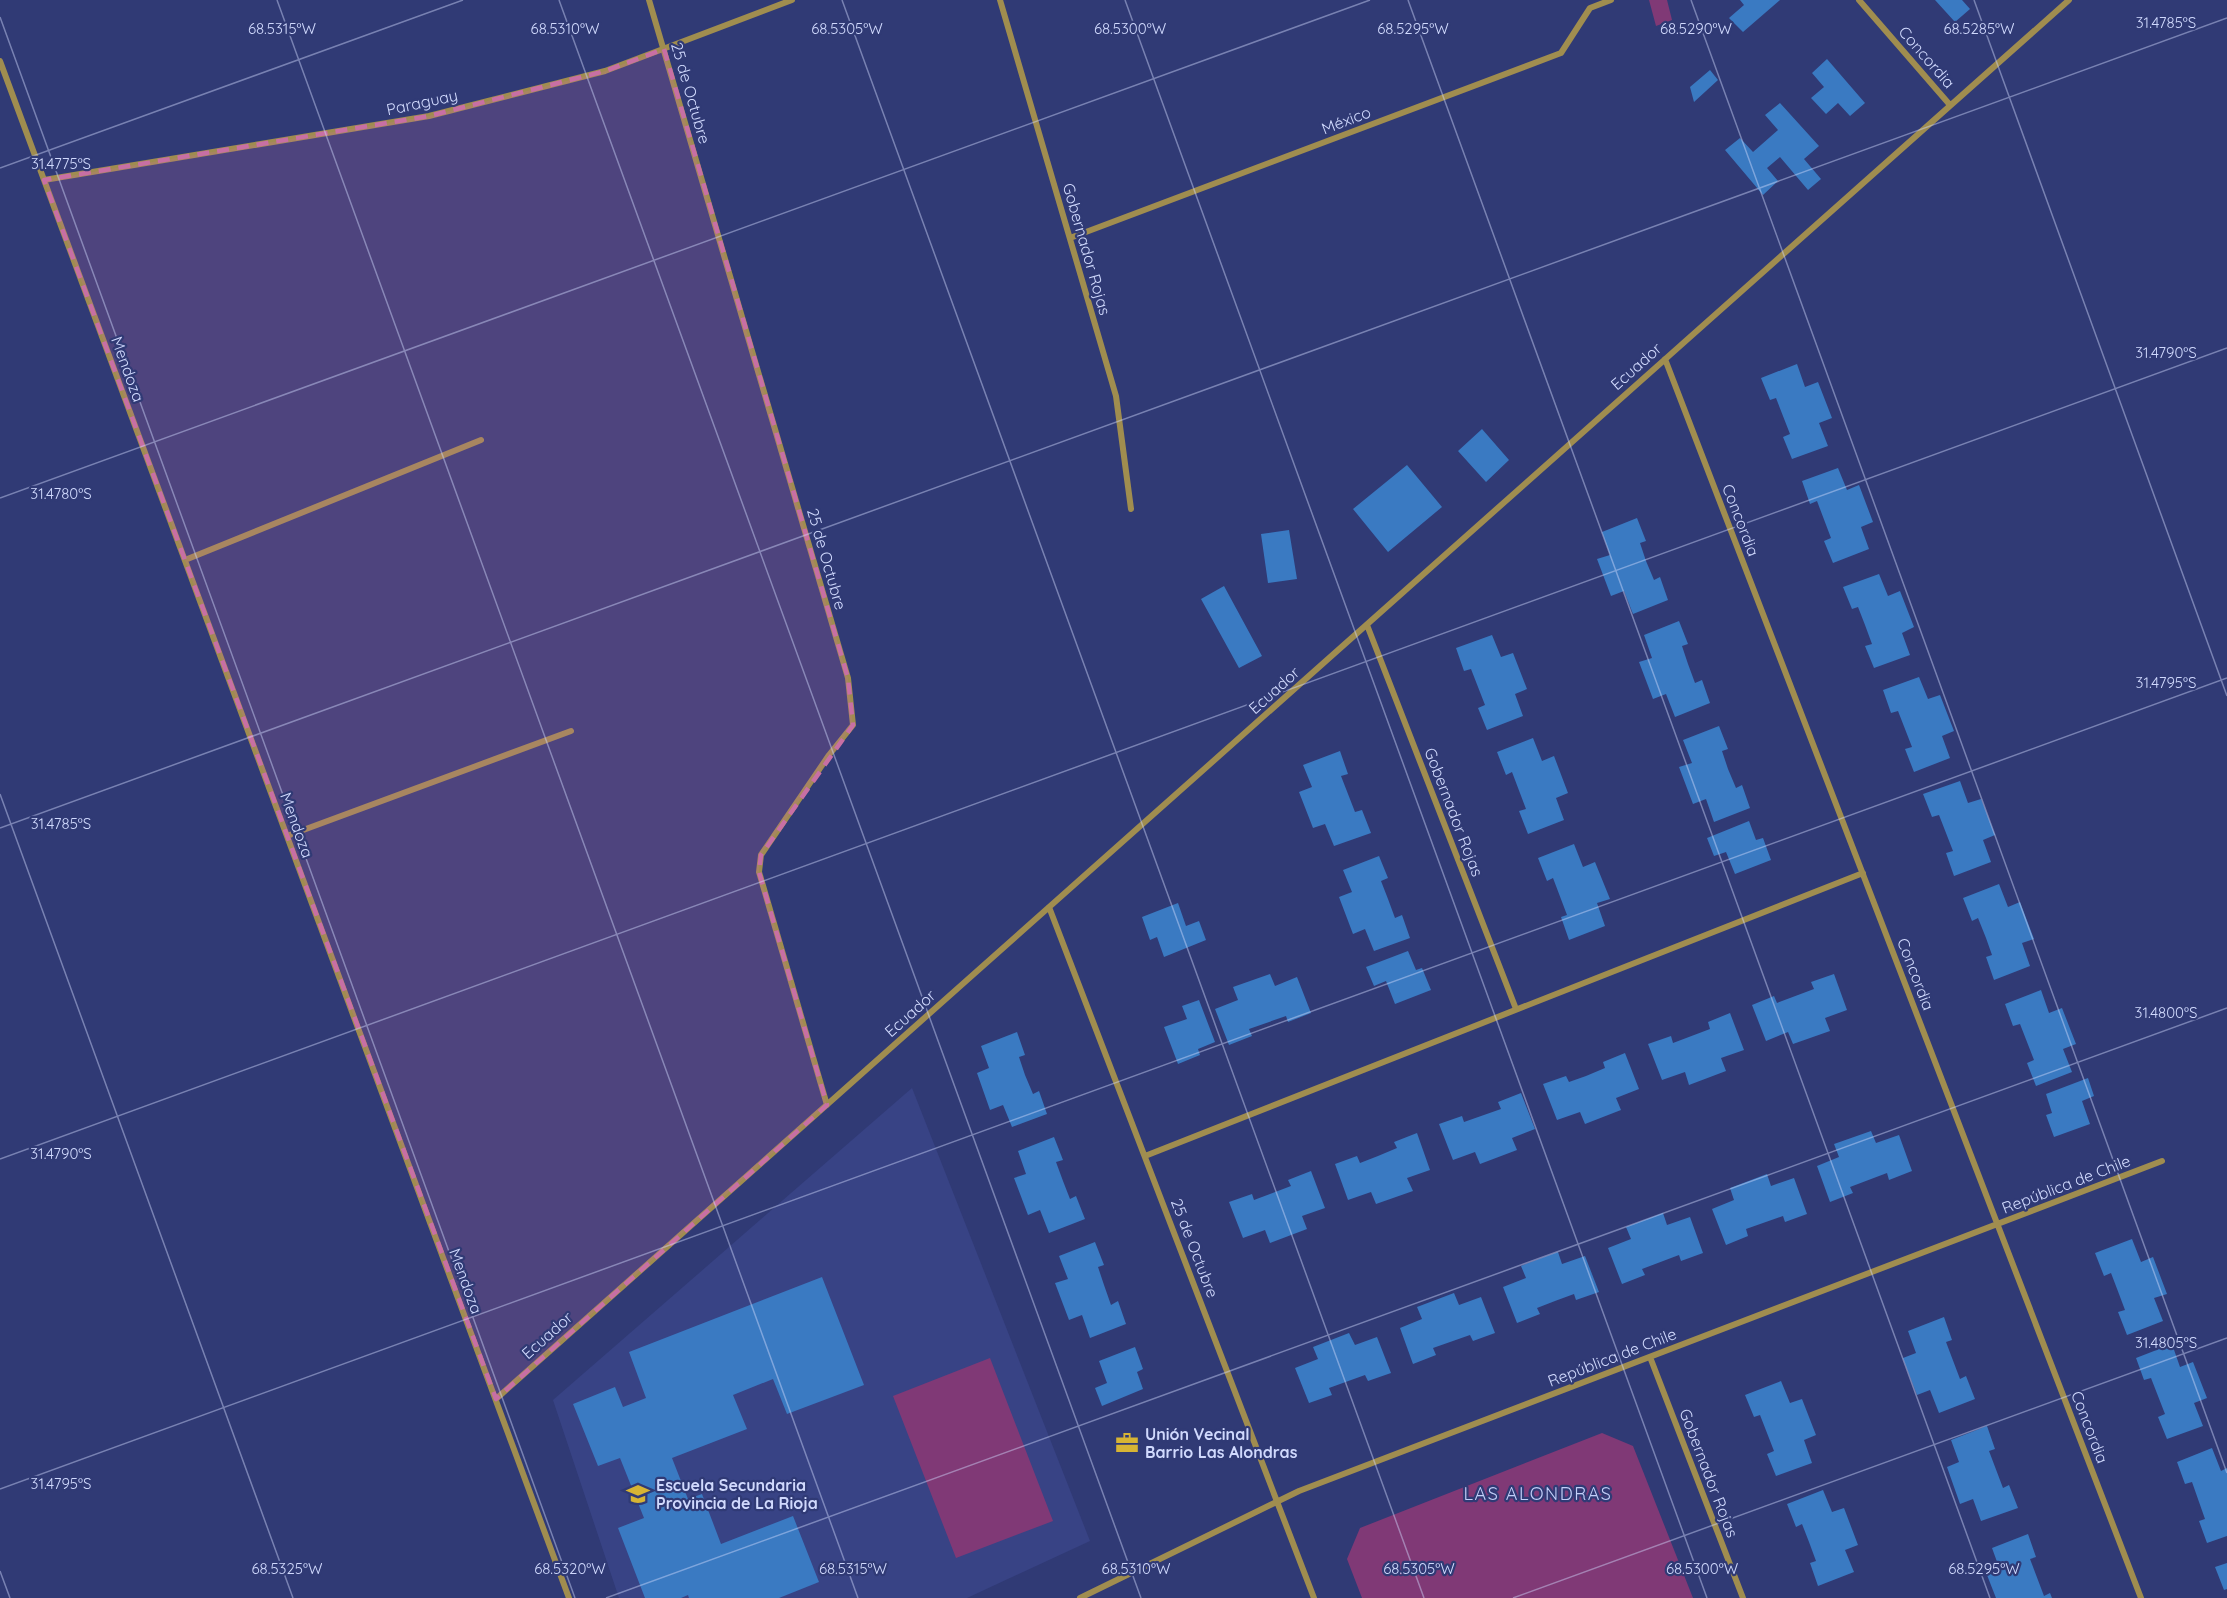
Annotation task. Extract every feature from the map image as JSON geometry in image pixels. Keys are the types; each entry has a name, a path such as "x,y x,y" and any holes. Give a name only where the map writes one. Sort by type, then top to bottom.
{"street":[{"name":"25 de Octubre","path":"650,0 848,678 853,725 828,755 761,855 759,872 826,1105"},
{"name":"Paraguay","path":"44,180 429,116 605,71 792,0"},
{"name":"Gobernador Rojas","path":"1000,0 1116,396 1131,509"},
{"name":"México","path":"1070,238 1561,53 1590,8 1611,0"},
{"name":"Concordia","path":"1859,0 1950,105"},
{"name":"Ecuador","path":"496,1399 2069,0"},
{"name":"Mendoza","path":"0,61 569,1598"},
{"name":"Concordia","path":"1665,359 2142,1598"},
{"path":"185,560 481,440"},
{"name":"Gobernador Rojas","path":"1367,625 1516,1010"},
{"path":"287,836 571,731"},
{"path":"1145,1156 1863,873"},
{"name":"25 de Octubre","path":"1049,907 1314,1598"},
{"name":"República de Chile","path":"1080,1598 1299,1491 2162,1161"},
{"name":"Gobernador Rojas","path":"1650,1357 1743,1598"}],"highlighted area":[{"path":"664,49 848,678 853,725 761,855 759,872 827,1105 496,1399 44,180 429,116 605,71"}],"shaded area":[{"path":"1649,0 1667,0 1672,20 1656,26"},
{"path":"912,1088 1090,1541 967,1598 619,1598 553,1400"},
{"path":"990,1358 1053,1521 956,1558 893,1396"},
{"path":"1602,1433 1633,1446 1693,1598 1362,1598 1347,1559 1360,1528"}],"building":[{"path":"1740,0 1780,0 1743,32 1729,18 1744,5"},
{"path":"1935,0 1962,0 1970,9 1955,22"},
{"path":"1827,59 1865,103 1850,116 1838,103 1826,114 1811,98 1824,87 1812,73"},
{"path":"1710,70 1718,80 1694,102 1690,87"},
{"path":"1780,103 1819,146 1804,159 1821,179 1808,190 1780,157 1767,168 1778,181 1763,195 1725,150 1740,138 1753,152 1778,130 1765,115"},
{"path":"1797,364 1805,387 1818,382 1832,418 1819,423 1828,446 1792,459 1783,437 1790,434 1776,398 1770,400 1761,378"},
{"path":"1482,429 1509,460 1486,482 1458,451"},
{"path":"1407,465 1442,507 1388,552 1353,509"},
{"path":"1838,468 1847,490 1859,485 1873,522 1861,527 1869,549 1833,563 1824,541 1831,538 1817,501 1810,504 1802,481"},
{"path":"1637,518 1646,541 1640,543 1646,561 1654,580 1660,577 1668,600 1633,614 1624,591 1611,596 1597,559 1610,555 1602,532"},
{"path":"1289,530 1297,579 1268,583 1261,534"},
{"path":"1879,574 1888,596 1900,591 1914,627 1902,633 1910,655 1874,668 1865,646 1872,644 1865,625 1858,607 1852,609 1843,587"},
{"path":"1224,586 1262,656 1239,668 1201,599"},
{"path":"1679,621 1688,644 1682,646 1695,683 1702,680 1710,703 1675,717 1666,694 1653,699 1639,662 1652,658 1644,635"},
{"path":"1492,635 1501,657 1513,653 1527,689 1515,694 1523,716 1487,730 1478,708 1485,705 1471,669 1464,671 1456,648"},
{"path":"1919,677 1928,699 1940,695 1954,731 1942,736 1950,758 1914,772 1905,749 1912,747 1898,711 1891,713 1883,690"},
{"path":"1719,726 1728,749 1722,751 1728,769 1736,788 1742,785 1750,808 1714,822 1706,799 1693,804 1679,767 1692,763 1683,740"},
{"path":"1533,738 1542,761 1554,756 1568,793 1556,798 1564,820 1528,834 1519,811 1526,809 1512,772 1506,775 1497,752"},
{"path":"1340,751 1348,774 1341,776 1355,812 1362,810 1371,833 1334,846 1325,824 1313,828 1299,792 1312,787 1303,765"},
{"path":"1960,781 1968,803 1981,799 1995,835 1983,840 1991,862 1954,876 1946,853 1953,851 1939,815 1932,817 1923,794"},
{"path":"1749,821 1756,840 1763,838 1771,860 1735,874 1726,852 1714,856 1707,838"},
{"path":"1574,844 1583,867 1595,862 1610,899 1597,903 1605,926 1569,940 1561,917 1567,915 1553,878 1547,881 1538,858"},
{"path":"1379,856 1388,878 1381,881 1395,918 1402,915 1410,938 1374,951 1365,929 1353,934 1339,897 1352,892 1343,870"},
{"path":"1999,884 2008,907 2020,902 2034,939 2022,943 2030,966 1994,980 1986,957 1992,955 1986,938 1978,918 1972,921 1963,898"},
{"path":"1178,903 1186,926 1199,921 1206,940 1164,957 1157,937 1150,940 1142,917"},
{"path":"1408,951 1416,970 1422,968 1431,990 1395,1004 1386,981 1374,986 1366,967"},
{"path":"1270,974 1275,986 1297,977 1311,1013 1288,1022 1286,1016 1249,1029 1252,1036 1229,1045 1215,1009 1238,1000 1233,987"},
{"path":"1834,974 1847,1010 1825,1018 1830,1031 1793,1044 1788,1032 1766,1041 1752,1005 1774,996 1777,1003 1814,989 1811,982"},
{"path":"2041,990 2049,1013 2062,1008 2076,1044 2063,1049 2072,1072 2036,1086 2027,1063 2034,1060 2020,1024 2013,1026 2005,1004"},
{"path":"1199,1000 1215,1042 1198,1049 1200,1055 1178,1064 1164,1027 1187,1019 1182,1006"},
{"path":"1730,1013 1744,1050 1721,1058 1726,1071 1689,1085 1685,1072 1662,1080 1648,1044 1671,1036 1673,1043 1710,1029 1708,1022"},
{"path":"1017,1032 1025,1055 1019,1057 1025,1075 1033,1094 1039,1091 1047,1114 1012,1127 1003,1105 990,1110 977,1073 989,1068 981,1046"},
{"path":"1625,1053 1639,1089 1616,1098 1621,1110 1585,1124 1580,1112 1557,1120 1543,1084 1566,1076 1569,1082 1586,1076 1605,1068 1603,1062"},
{"path":"2088,1078 2094,1096 2082,1101 2090,1124 2054,1137 2046,1115 2052,1113 2046,1094"},
{"path":"1521,1093 1535,1129 1512,1138 1517,1150 1480,1164 1475,1152 1453,1160 1439,1124 1462,1116 1464,1122 1501,1109 1498,1102"},
{"path":"1871,1131 1876,1143 1899,1135 1912,1171 1889,1180 1887,1173 1850,1187 1853,1193 1830,1202 1817,1166 1839,1157 1834,1144"},
{"path":"1417,1133 1430,1170 1407,1178 1413,1191 1376,1204 1371,1192 1348,1200 1335,1164 1357,1156 1360,1163 1397,1148 1394,1142"},
{"path":"1054,1137 1063,1160 1056,1162 1063,1181 1070,1199 1076,1196 1085,1219 1049,1233 1040,1210 1028,1215 1014,1178 1026,1174 1018,1151"},
{"path":"1311,1171 1325,1208 1302,1216 1307,1229 1270,1243 1265,1230 1243,1238 1229,1202 1252,1194 1254,1200 1291,1186 1288,1180"},
{"path":"1767,1174 1771,1186 1794,1178 1807,1214 1785,1222 1783,1216 1746,1229 1748,1236 1726,1245 1712,1209 1734,1200 1730,1188"},
{"path":"1663,1213 1667,1225 1690,1217 1703,1253 1681,1261 1679,1255 1642,1269 1645,1275 1622,1284 1608,1248 1631,1239 1626,1227"},
{"path":"2132,1239 2141,1262 2153,1257 2167,1294 2154,1298 2163,1321 2127,1335 2118,1312 2125,1310 2111,1273 2104,1276 2095,1253"},
{"path":"1095,1242 1104,1265 1098,1267 1111,1305 1118,1301 1126,1324 1090,1338 1082,1315 1069,1320 1055,1283 1068,1279 1059,1256"},
{"path":"1558,1252 1562,1264 1585,1256 1599,1292 1576,1300 1574,1294 1555,1301 1537,1308 1540,1314 1517,1323 1503,1287 1526,1278 1521,1266"},
{"path":"822,1277 864,1385 787,1414 773,1379 733,1395 747,1429 672,1458 688,1499 702,1494 721,1544 793,1516 819,1582 779,1598 689,1598 688,1595 681,1598 645,1598 618,1528 644,1518 620,1458 598,1466 573,1404 615,1387 623,1407 646,1398 629,1352"},
{"path":"1454,1293 1459,1305 1481,1297 1495,1333 1473,1341 1470,1335 1433,1348 1436,1355 1413,1364 1400,1328 1422,1319 1417,1307"},
{"path":"1944,1317 1952,1340 1946,1342 1960,1379 1966,1376 1975,1399 1939,1413 1930,1390 1917,1395 1903,1358 1916,1353 1908,1331"},
{"path":"1349,1333 1355,1345 1377,1337 1391,1373 1368,1381 1365,1375 1329,1388 1332,1395 1309,1403 1295,1368 1318,1359 1313,1347"},
{"path":"2172,1344 2180,1367 2193,1362 2207,1398 2194,1403 2203,1426 2167,1439 2158,1417 2165,1414 2151,1378 2144,1380 2136,1358"},
{"path":"1135,1347 1143,1369 1137,1372 1143,1389 1102,1406 1095,1388 1107,1383 1099,1361"},
{"path":"1781,1381 1790,1403 1802,1399 1816,1435 1804,1440 1812,1463 1776,1476 1767,1454 1774,1451 1760,1415 1754,1417 1745,1395"},
{"path":"1987,1426 1995,1449 1989,1451 2003,1488 2009,1485 2018,1508 1981,1521 1973,1499 1960,1504 1947,1467 1959,1462 1951,1440"},
{"path":"2212,1448 2221,1471 2227,1468 2227,1536 2207,1543 2199,1521 2205,1519 2192,1482 2185,1484 2177,1462"},
{"path":"1823,1490 1832,1512 1844,1508 1858,1545 1845,1550 1854,1572 1818,1586 1810,1563 1816,1561 1809,1542 1802,1524 1796,1527 1787,1504"},
{"path":"2028,1534 2036,1557 2030,1559 2044,1596 2050,1593 2052,1598 1996,1598 1987,1575 2000,1570 1992,1548"},
{"path":"2227,1563 2227,1589 2224,1590 2215,1567"}],"place":[{"name":"Unión Vecinal Barrio Las Alondras","path":"1127,1443"},
{"name":"Escuela Secundaria Provincia de La Rioja","path":"638,1494"}],"district":[{"name":"LAS ALONDRAS","path":"1538,1493"}]}
